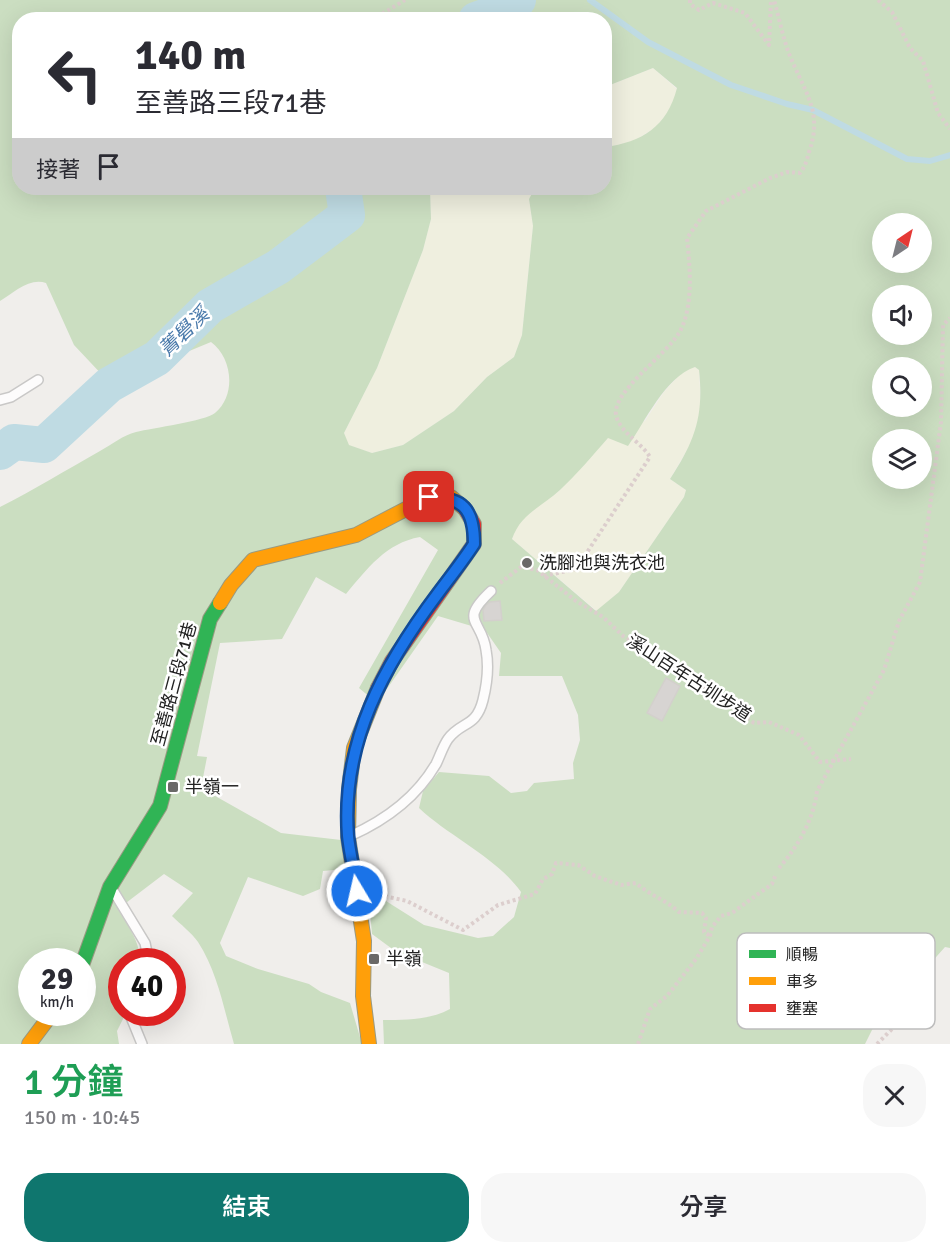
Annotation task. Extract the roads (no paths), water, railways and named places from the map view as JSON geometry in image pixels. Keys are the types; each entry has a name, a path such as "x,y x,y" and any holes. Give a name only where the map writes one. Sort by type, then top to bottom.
{"street":[{"name":"至善路三段71巷","path":"88,948 110,887 123,862 160,806 210,619 231,585 253,561 356,535 429,497 451,497 466,509 474,524 474,544 392,661 371,703 354,748 349,789 348,837 364,941 363,996 369,1044"},
{"path":"29,1044 42,1026"}],"lane":[{"path":"0,400 11,397 38,380"},
{"path":"348,837 372,826 405,804 435,765 448,738 477,717 487,680 486,651 472,620 475,608 491,591"},
{"path":"110,887 146,948"},
{"path":"135,1026 142,1044"}],"waterway":[{"name":"菁礐溪","path":"497,12 518,0"},
{"path":"590,0 607,12"},
{"path":"612,16 648,42 731,85 787,104 813,110 907,159 930,161 950,155"},
{"name":"菁礐溪","path":"0,452 14,442 44,445 109,385 157,358 210,306 278,267 347,215 344,195"}],"place":[{"name":"洗腳池與洗衣池","path":"527,563"},
{"name":"半嶺一","path":"173,787"},
{"name":"半嶺","path":"374,959"}]}
